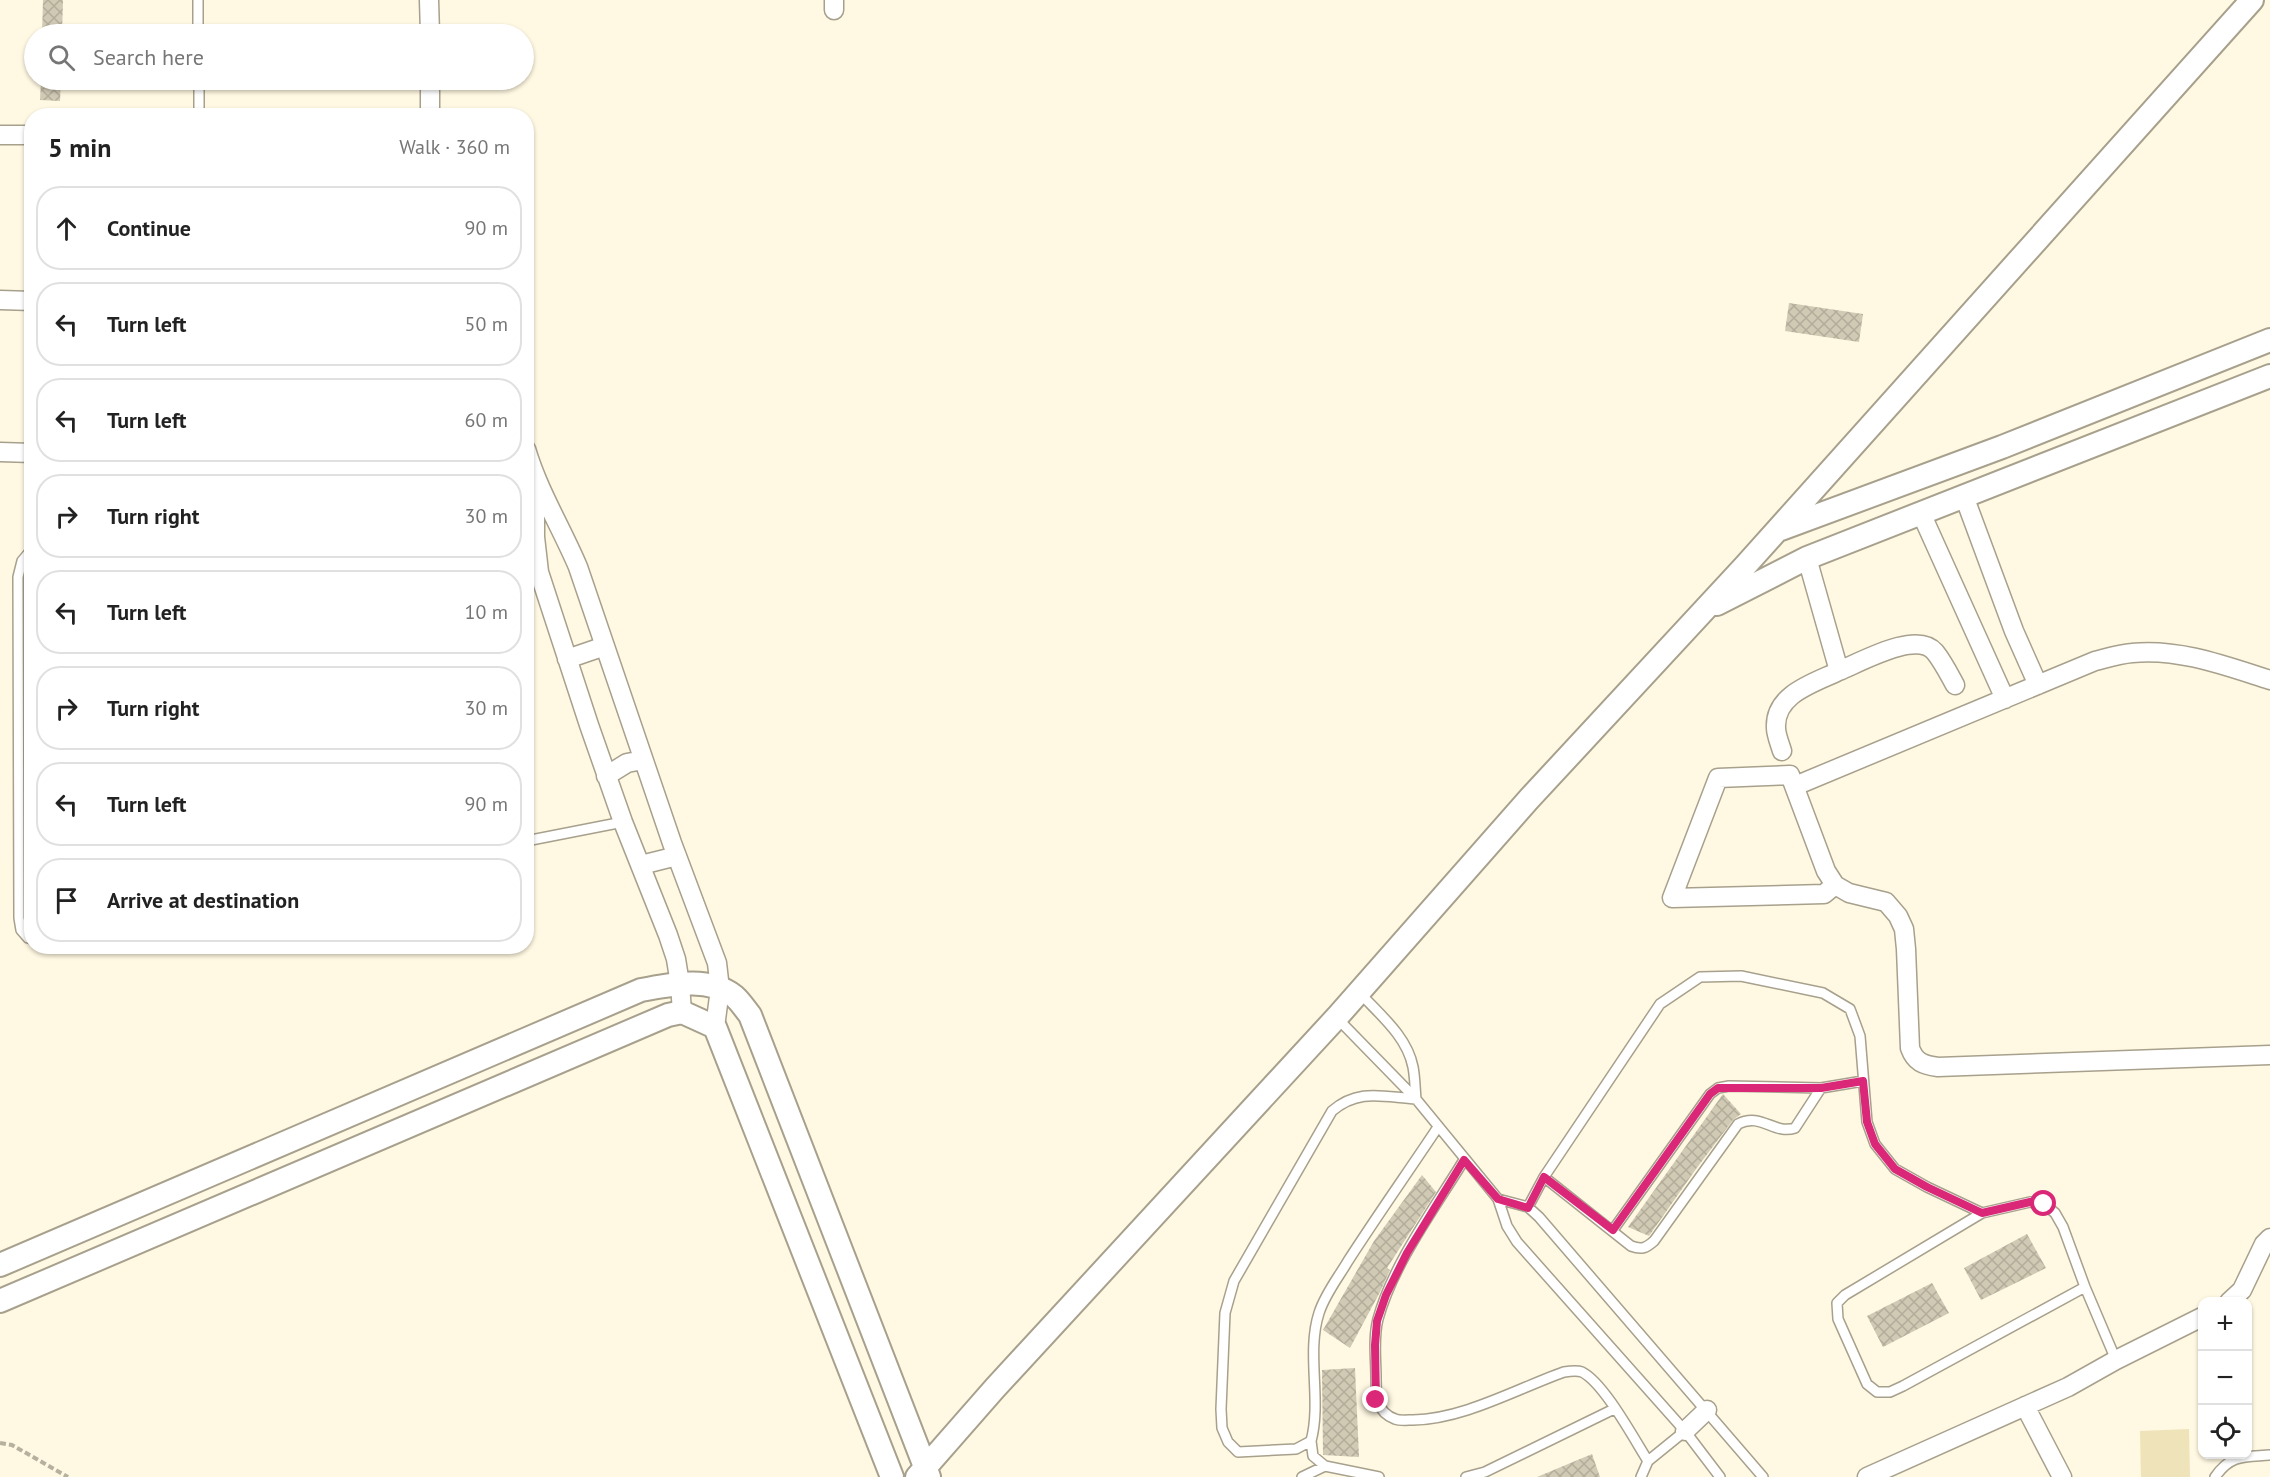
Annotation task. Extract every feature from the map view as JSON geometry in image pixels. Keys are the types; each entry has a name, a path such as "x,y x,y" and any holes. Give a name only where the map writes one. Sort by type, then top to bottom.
{"street":[{"path":"429,0 430,24"},
{"path":"0,1265 641,990 681,984 705,985 734,996 750,1014 924,1474 995,1388 1337,1017 1529,799 1777,530 2252,0"},
{"path":"429,108 430,90"},
{"path":"0,135 24,135"},
{"path":"0,300 24,301"},
{"path":"1777,530 2002,447 2270,340"},
{"path":"1702,612 1807,558 2270,376"},
{"path":"0,452 24,453"},
{"path":"534,471 578,567 677,856 717,963 720,989 715,1027 892,1477"},
{"path":"1964,496 2014,631 2038,684"},
{"path":"1921,513 2005,699"},
{"path":"534,522 539,572 622,822 641,865 676,959 681,984 682,1012"},
{"path":"1807,558 1839,671"},
{"path":"1782,751 1776,728 1779,710 1794,692 1905,645 1922,645 1934,651 1955,685"},
{"path":"567,659 604,646"},
{"path":"1795,786 2095,661 2131,653 2162,652 2202,659 2270,680"},
{"path":"606,776 627,763 644,760"},
{"path":"1835,885 1824,894 1672,898 1718,778 1790,775 1826,871 1835,885 1849,893 1886,902 1898,916 1904,929 1910,1048 1914,1059 1925,1065 1950,1067 2270,1055"},
{"path":"641,865 677,856"},
{"path":"0,1300 668,1015 682,1012 715,1027"},
{"path":"2234,1297 2241,1290 2264,1244 2270,1238"},
{"path":"1868,1477 2068,1387 2198,1319"},
{"path":"2025,1406 2062,1477"},
{"path":"1685,1431 1707,1410"}],"lane":[{"path":"198,0 198,24"},
{"path":"199,90 199,108"},
{"path":"24,559 18,577 18,612 19,918 24,933"},
{"path":"534,839 622,822"},
{"path":"1528,1208 1544,1177 1660,1004 1700,977 1741,976 1823,993 1850,1009 1860,1036 1867,1122 1875,1144 1895,1169 1982,1213"},
{"path":"1359,992 1397,1033 1408,1051 1413,1067 1416,1100"},
{"path":"1337,1017 1416,1100 1498,1199 1507,1226 1517,1242 1685,1431 1720,1477"},
{"path":"1613,1230 1710,1094 1718,1088 1821,1088 1863,1081"},
{"path":"1544,1177 1631,1246 1639,1249 1646,1248 1654,1241 1738,1124 1756,1119 1788,1130 1795,1128 1821,1088"},
{"path":"1311,1441 1296,1449 1238,1452 1228,1442 1222,1428 1221,1409 1225,1313 1234,1281 1332,1111 1345,1100 1361,1095 1416,1100"},
{"path":"1379,1477 1325,1466 1313,1456 1311,1441 1315,1425 1315,1335 1318,1314 1326,1296 1367,1231 1438,1127"},
{"path":"1464,1160 1407,1253 1386,1295 1377,1321 1376,1400 1382,1412 1396,1420 1431,1420 1463,1412 1564,1372 1580,1371 1591,1378 1648,1461"},
{"path":"1498,1199 1528,1208 1539,1217 1763,1477"},
{"path":"2085,1287 1890,1392 1877,1392 1867,1384 1838,1319 1837,1303 1845,1295 1982,1213 2030,1202 2044,1204 2055,1213 2063,1227 2116,1360"},
{"path":"1466,1477 1485,1472 1614,1409"},
{"path":"1641,1477 1648,1461 1685,1431"},
{"path":"2215,1477 2225,1463 2241,1457 2270,1455"},
{"path":"1302,1477 1325,1466"}],"path":[{"path":"0,1443 12,1445 68,1477"}],"shaded area":[{"path":"2189,1429 2190,1477 2141,1477 2140,1431"}],"building":[{"path":"43,0 63,0 62,24 42,24"},
{"path":"40,90 61,90 60,101 40,100"},
{"path":"1789,303 1863,314 1859,342 1785,331"},
{"path":"1723,1094 1741,1114 1733,1120 1696,1169 1649,1236 1628,1227"},
{"path":"1422,1175 1436,1192 1387,1268 1390,1270 1380,1292 1350,1348 1323,1330 1374,1241"},
{"path":"2027,1234 2046,1268 1981,1300 1964,1268"},
{"path":"1932,1283 1949,1313 1883,1347 1867,1316"},
{"path":"1355,1368 1359,1457 1323,1455 1322,1370"},
{"path":"1592,1454 1600,1477 1537,1477"}],"route":[{"path":"1376,1400 1377,1321 1386,1295 1407,1253 1464,1160 1498,1199 1528,1208 1544,1177 1613,1230 1710,1094 1718,1088 1729,1086 1821,1088 1863,1081 1867,1122 1875,1144 1895,1169 1982,1213 2030,1202 2044,1204"}]}
